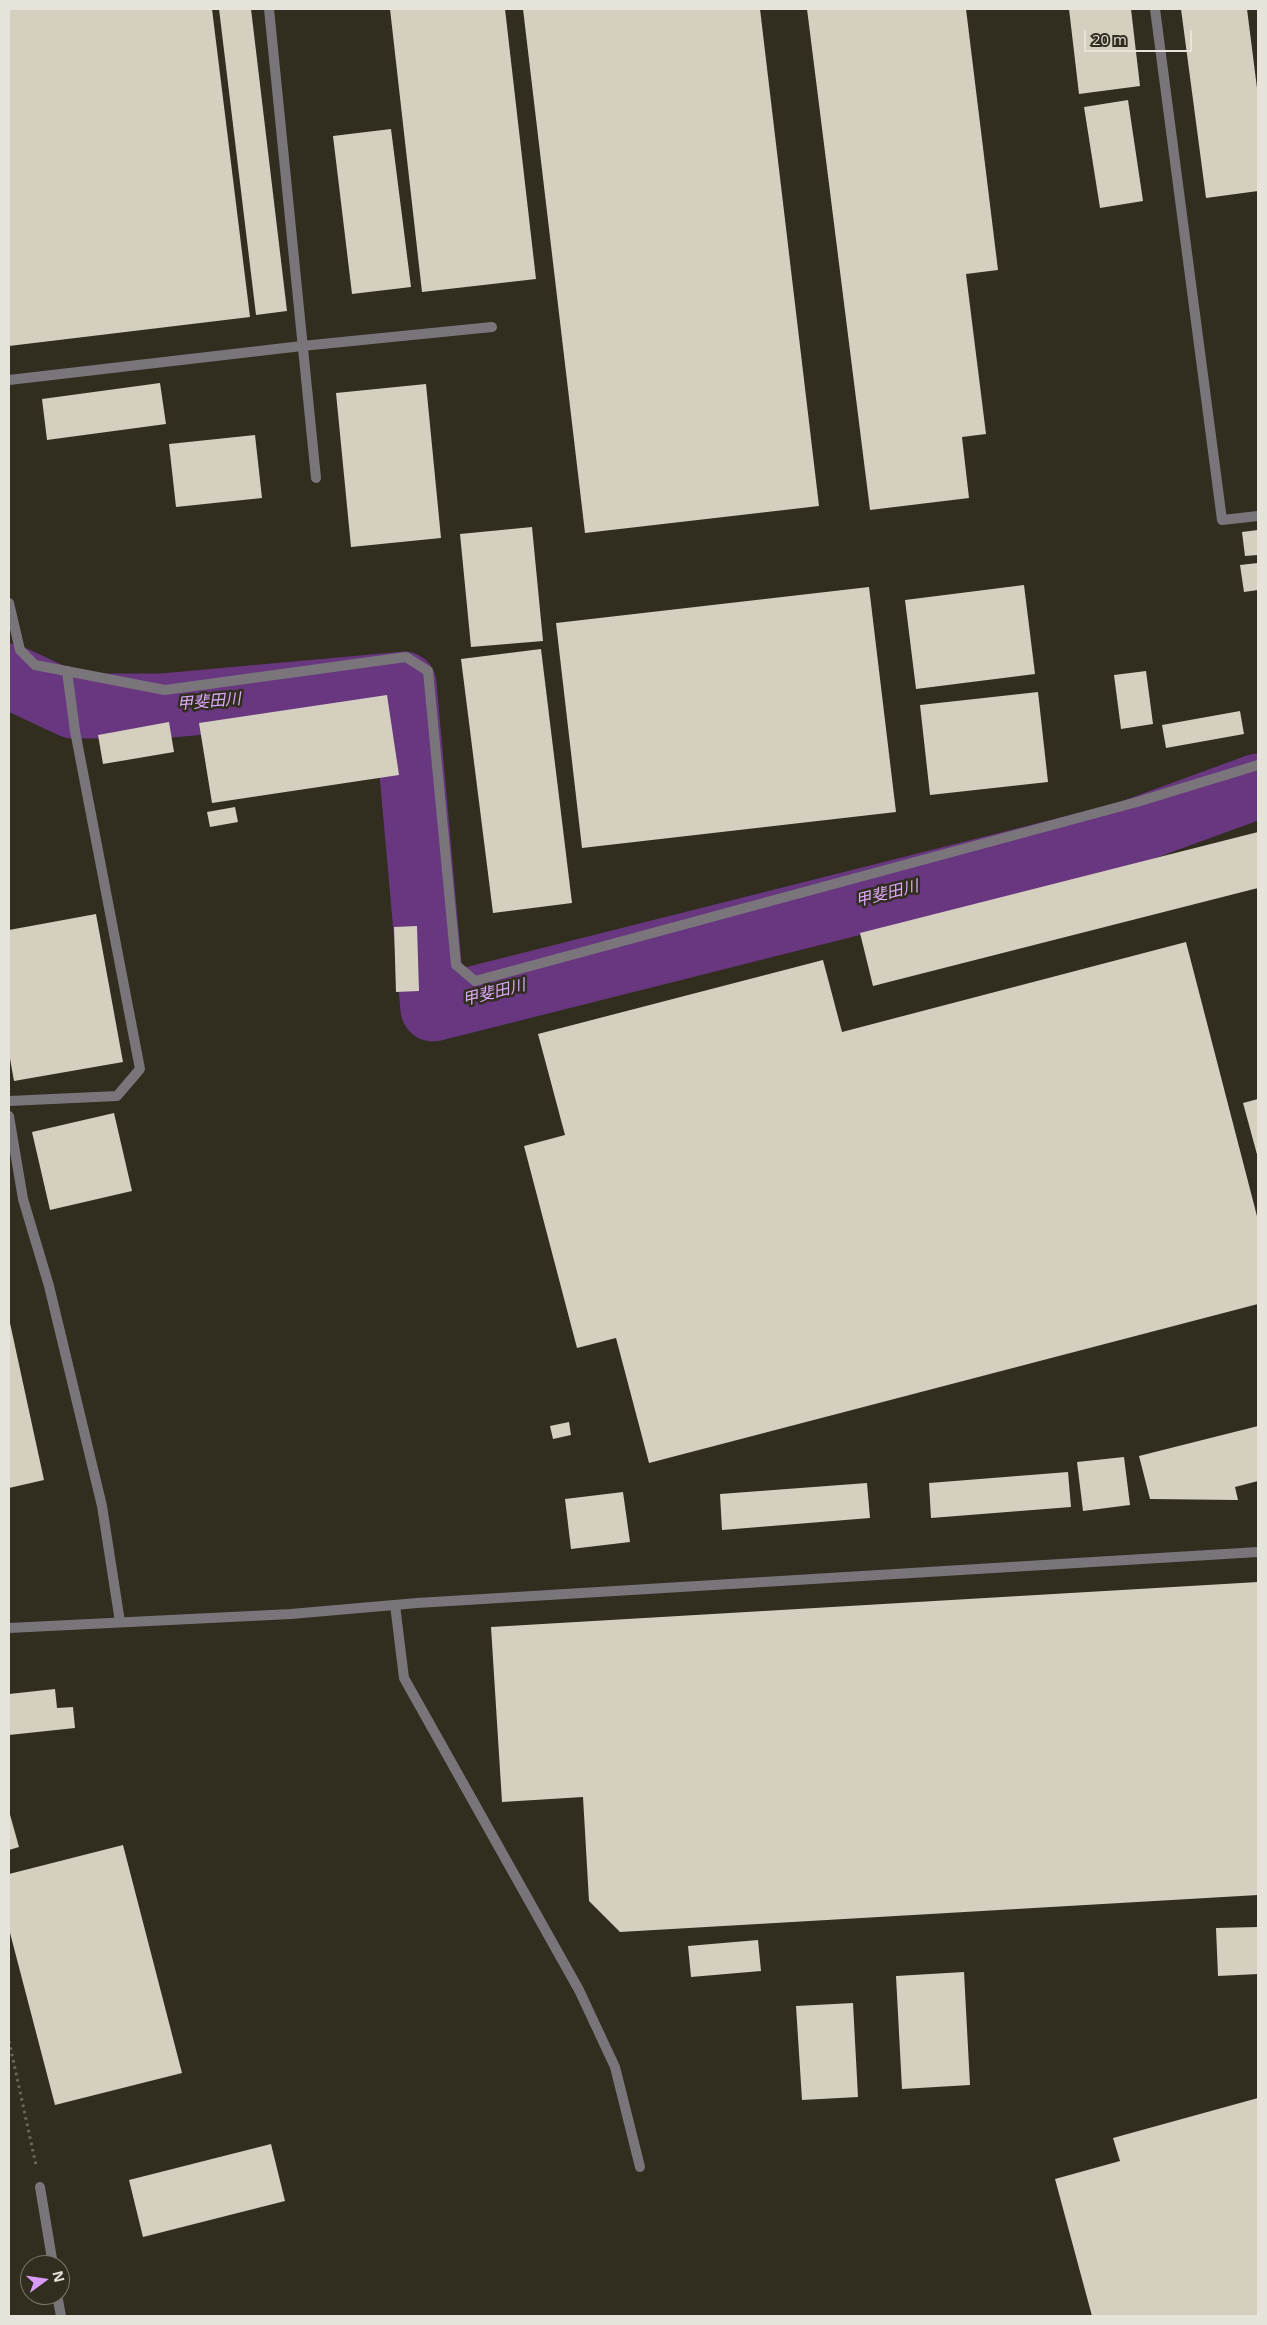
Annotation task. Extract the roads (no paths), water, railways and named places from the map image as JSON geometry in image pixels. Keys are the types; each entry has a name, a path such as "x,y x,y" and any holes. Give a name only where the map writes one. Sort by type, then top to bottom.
{"street":[{"path":"269,9 316,478"},
{"path":"1155,9 1222,520 1258,516"},
{"path":"9,380 302,346 492,327"},
{"path":"9,603 20,650 35,665 165,690 406,657 428,671 456,965 475,982 1137,802 1258,765"},
{"path":"9,1101 117,1096 140,1069 75,731 67,672"},
{"path":"9,1116 23,1199 49,1286 102,1506 120,1622"},
{"path":"9,1628 291,1614 395,1605 1258,1552"},
{"path":"395,1605 404,1678 579,1990 615,2067 640,2167"},
{"path":"40,2187 51,2255"}],"waterway":[{"name":"甲斐田川","path":"9,676 73,706 161,706 404,684 433,1009 1124,835 1258,786"}]}
